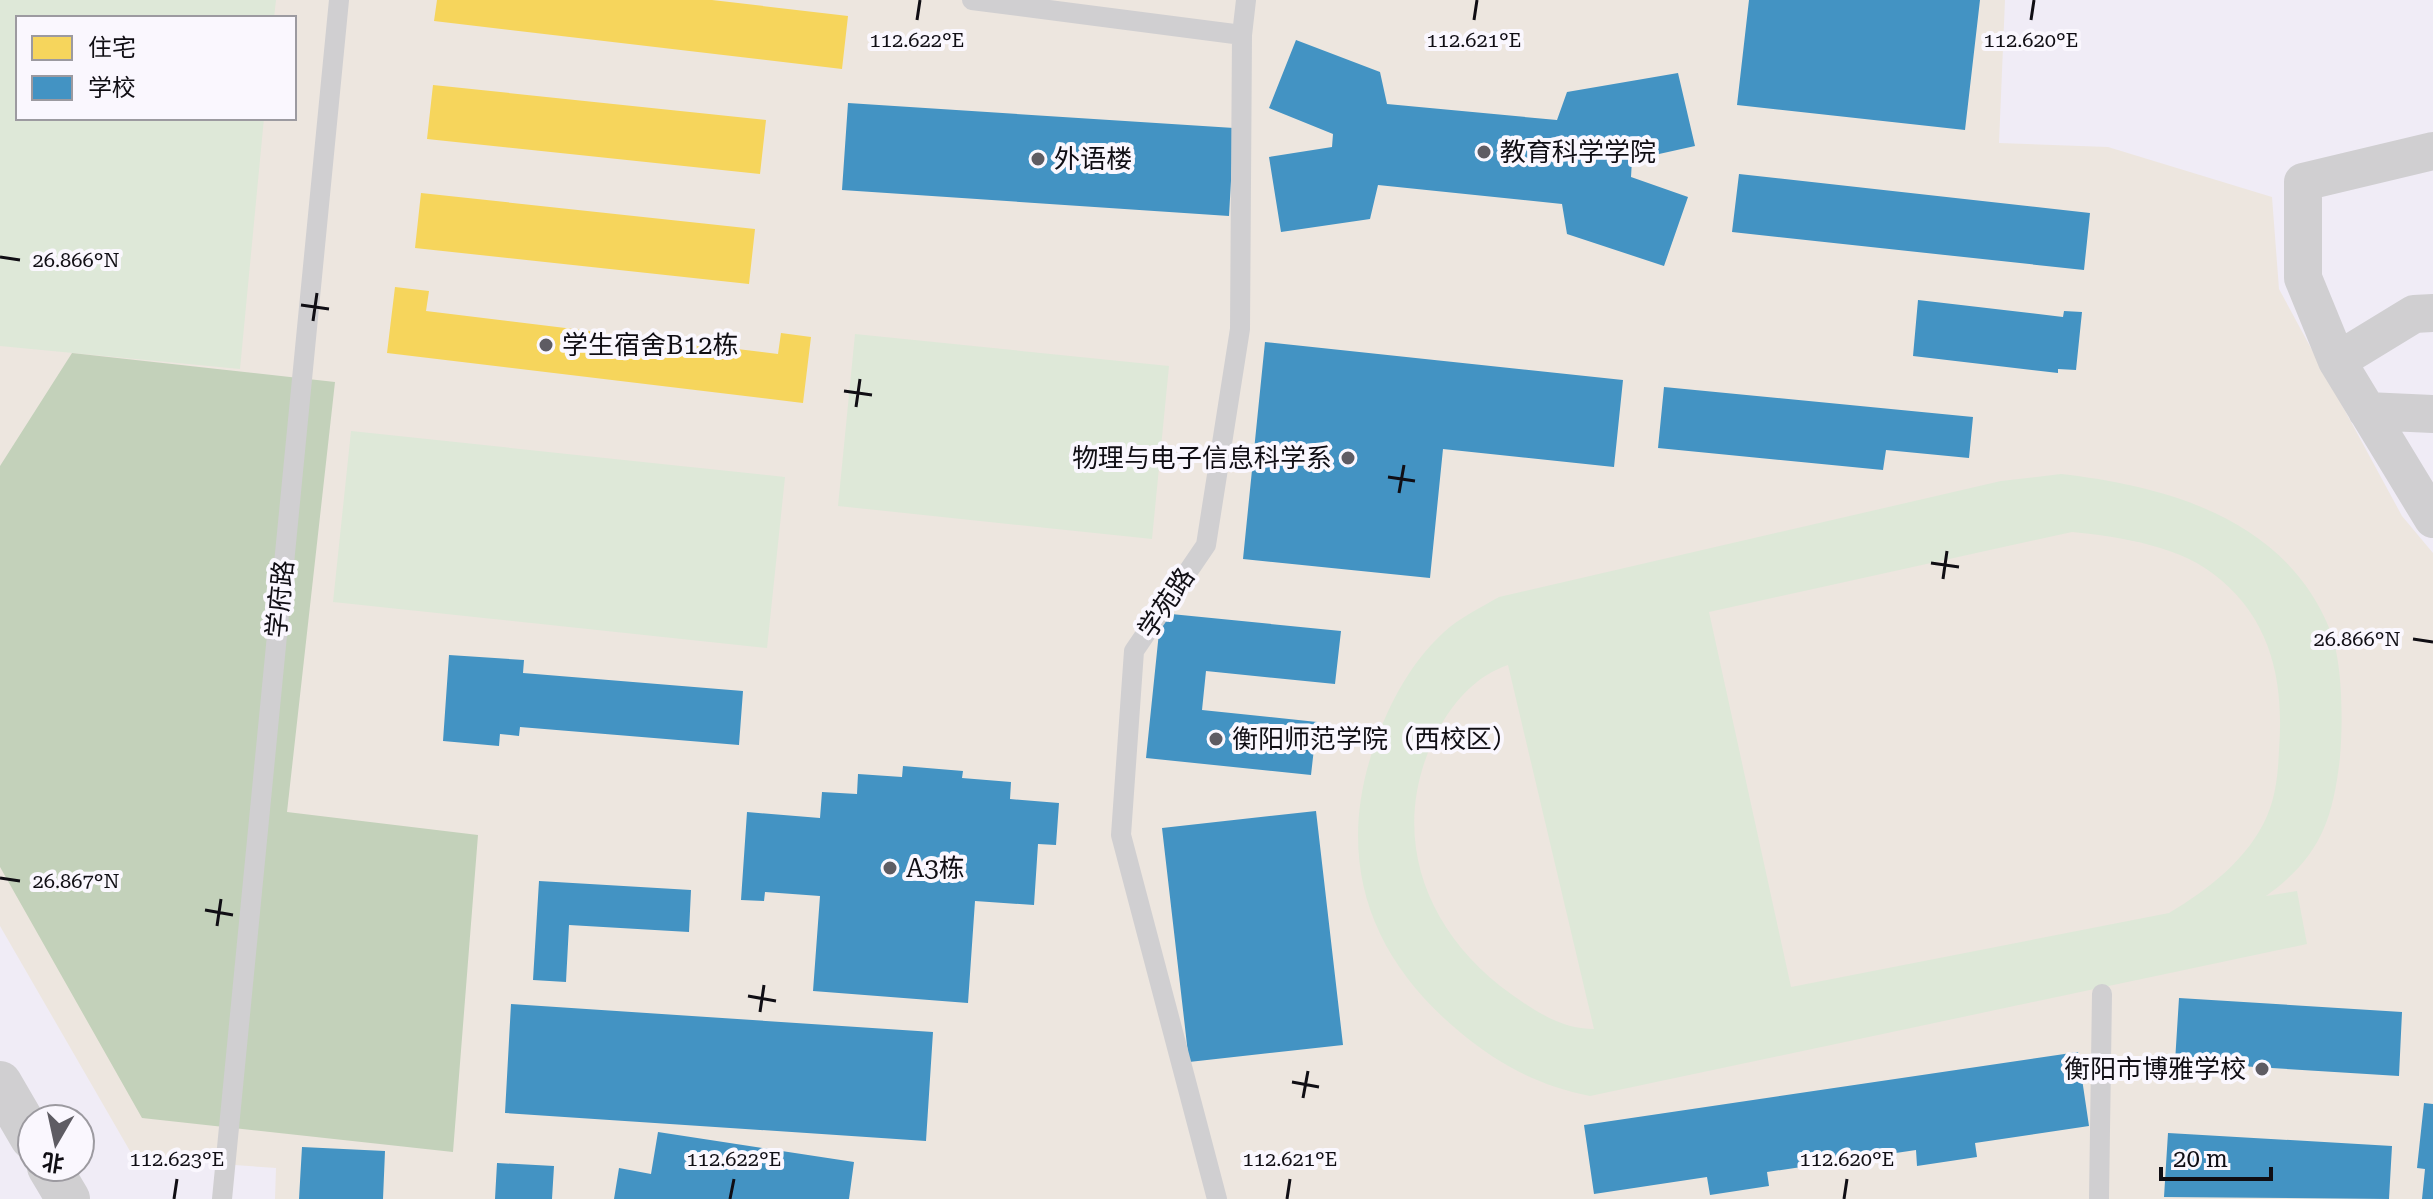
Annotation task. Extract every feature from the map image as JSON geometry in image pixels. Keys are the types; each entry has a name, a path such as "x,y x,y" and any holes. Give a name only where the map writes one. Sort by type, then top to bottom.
{"main road":[{"path":"0,1083 16,1110"}],"street":[{"path":"2433,151 2303,182 2303,278 2337,361 2433,519"},
{"path":"2337,361 2414,314 2433,313"},
{"path":"2367,411 2433,414"}],"lane":[{"name":"学府路","path":"222,1199 339,0"},
{"path":"972,0 1242,35"},
{"name":"学苑路","path":"1217,1199 1121,835 1134,651 1206,545 1240,329 1242,35 1246,0"},
{"path":"2099,1199 2102,994"}],"shaded area":[{"name":"衡阳师范学院（西校区）","path":"0,0 2005,0 1999,143 2108,147 2272,197 2279,289 2402,516 2433,553 2433,1199 275,1199 276,1168 134,1158 0,926"}],"green space":[{"path":"0,0 276,0 274,16 16,16 16,120 264,120 240,369 0,346"},
{"path":"855,334 1169,366 1152,539 838,506"},
{"path":"72,353 335,382 287,812 478,835 453,1152 142,1118 0,867 0,466"},
{"path":"351,431 785,477 767,648 333,602"},
{"path":"2061,474 2142,488 2181,499 2219,515 2254,535 2284,560 2310,592 2330,630 2337,659 2342,727 2337,780 2327,819 2311,852 2284,882 2266,896 2297,891 2307,944 1590,1096 1554,1087 1506,1065 1461,1033 1429,1003 1402,971 1382,937 1368,901 1360,864 1358,824 1364,783 1388,711 1412,670 1443,633 1499,597 2001,481","holes":["2072,532 2131,540 2189,559 2221,580 2253,616 2264,636 2277,679 2280,726 2274,792 2267,816 2250,846 2226,872 2169,913 1791,987 1709,612","1508,665 1594,1029 1560,1023 1540,1013 1480,968 1454,939 1435,907 1421,873 1415,837 1416,800 1424,763 1441,725 1461,697 1487,675"]}],"building: 住宅":[{"path":"437,0 712,0 848,16 842,69 434,21"},
{"path":"433,85 766,120 760,174 427,139"},
{"path":"421,193 755,229 749,284 415,248"},
{"name":"学生宿舍B12栋","path":"395,287 429,291 426,311 778,354 781,333 811,337 803,403 387,353"}],"building: 学校":[{"path":"1749,0 1980,0 1965,130 1737,105"},
{"name":"教育科学学院","path":"1296,40 1380,72 1387,104 1557,120 1567,92 1678,73 1695,146 1632,160 1631,177 1688,197 1664,266 1567,234 1562,204 1378,185 1370,219 1281,232 1269,157 1332,147 1333,134 1269,108"},
{"name":"外语楼","path":"848,103 1234,128 1229,216 842,190"},
{"path":"1739,174 2090,213 2084,270 1732,232"},
{"path":"1918,300 2063,317 2064,311 2082,312 2076,370 2058,369 2058,373 1913,356"},
{"name":"物理与电子信息科学系","path":"1265,342 1623,380 1614,467 1443,449 1430,578 1243,559"},
{"path":"1664,387 1973,417 1969,458 1886,450 1883,470 1658,448"},
{"path":"1161,613 1341,631 1335,684 1206,671 1202,710 1317,722 1311,775 1146,758"},
{"path":"449,655 524,660 523,673 743,691 739,745 520,727 519,736 500,734 499,746 443,741"},
{"name":"A3栋","path":"903,766 963,771 962,778 1011,782 1010,799 1059,803 1056,845 1038,844 1034,905 975,901 968,1003 813,991 820,896 765,892 764,901 741,900 747,812 820,818 822,792 857,794 858,774 902,777"},
{"path":"1316,811 1343,1045 1189,1062 1162,828"},
{"path":"539,881 691,890 689,932 569,925 566,982 533,980"},
{"path":"2179,998 2402,1012 2399,1076 2175,1062"},
{"path":"511,1004 933,1032 926,1141 505,1113"},
{"path":"2078,1052 2089,1126 1975,1143 1977,1157 1917,1166 1916,1150 1767,1172 1769,1186 1710,1195 1707,1177 1594,1194 1584,1125"},
{"path":"2424,1103 2433,1104 2433,1199 2422,1199 2425,1169 2417,1168"},
{"path":"658,1132 854,1162 849,1199 614,1199 619,1168 651,1174"},
{"path":"2168,1133 2392,1146 2389,1199 2164,1197"},
{"path":"302,1147 385,1151 383,1199 299,1199"},
{"path":"497,1163 554,1166 552,1199 495,1199"}],"place":[{"name":"教育科学学院","path":"1484,152"},
{"name":"外语楼","path":"1038,159"},
{"name":"学生宿舍B12栋","path":"546,345"},
{"name":"物理与电子信息科学系","path":"1348,458"},
{"name":"衡阳师范学院（西校区）","path":"1216,739"},
{"name":"A3栋","path":"890,868"},
{"name":"衡阳市博雅学校","path":"2262,1069"}]}
